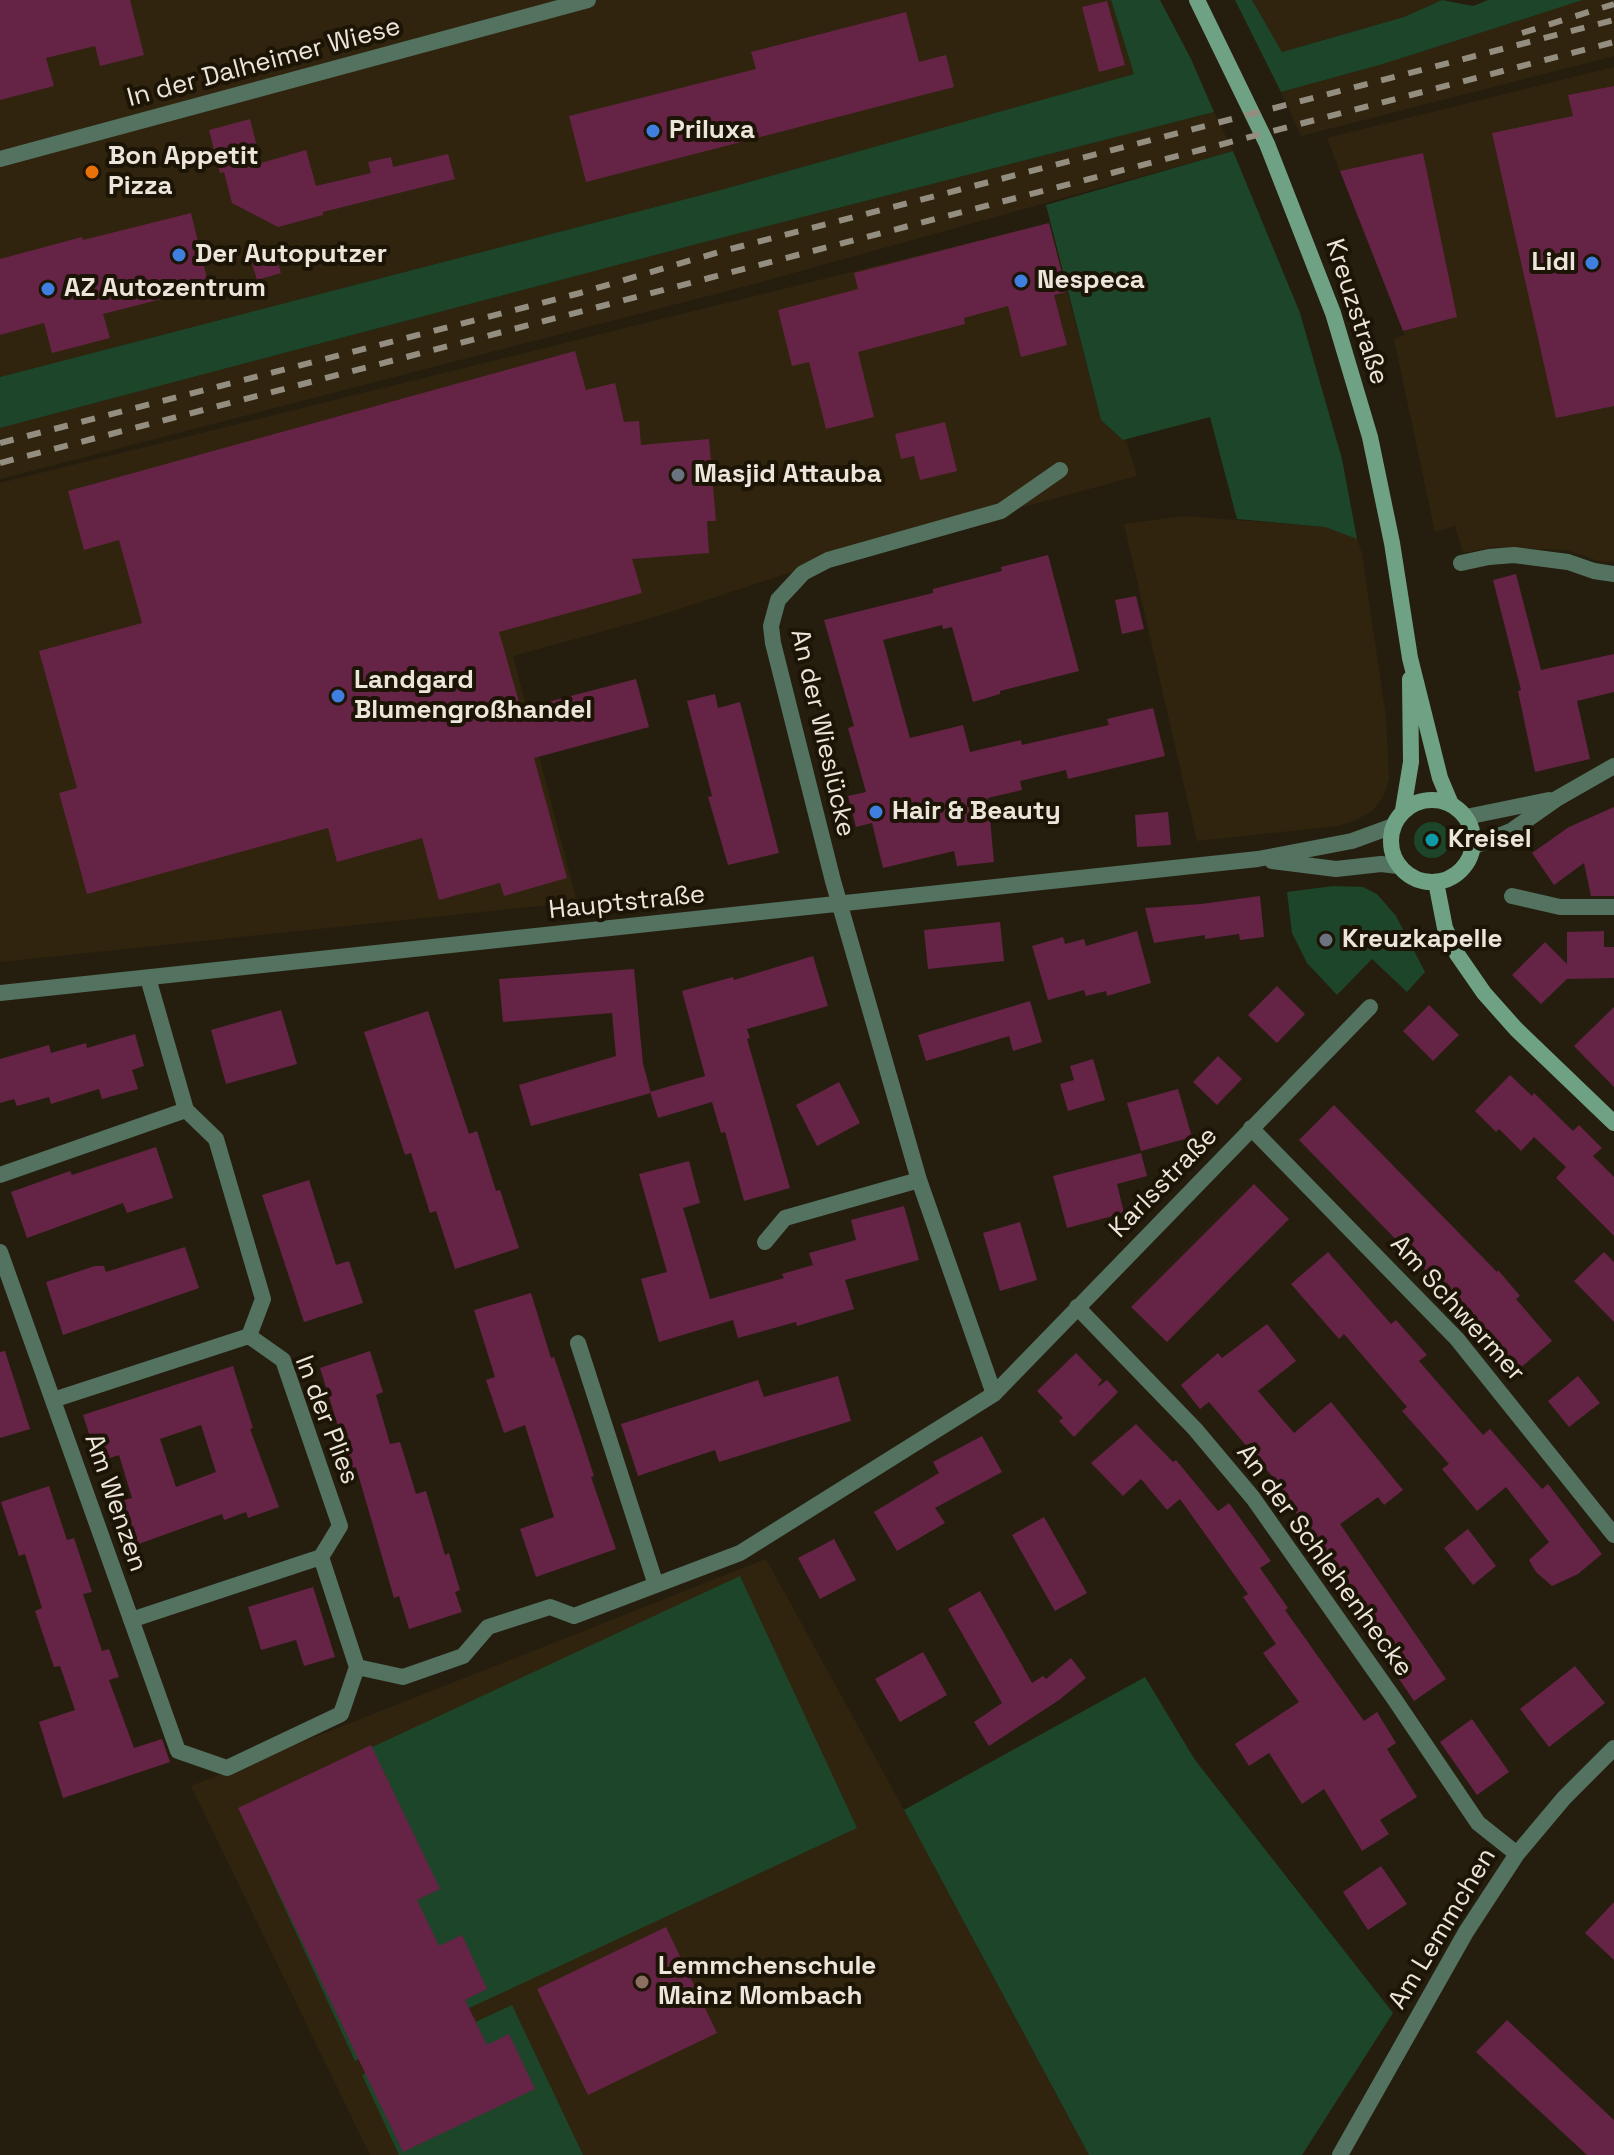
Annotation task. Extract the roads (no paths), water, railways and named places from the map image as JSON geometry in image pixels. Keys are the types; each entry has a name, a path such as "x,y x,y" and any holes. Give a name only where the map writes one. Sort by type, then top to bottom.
{"street":[{"name":"In der Dalheimer Wiese","path":"0,159 588,0"},
{"name":"Kreuzstraße","path":"1197,0 1267,144 1333,313 1370,437 1392,543 1410,658 1437,769 1451,804"},
{"name":"An der Wieslücke","path":"842,905 833,881 773,643 771,626 778,600 803,573 828,560 1001,511 1060,470"},
{"path":"1461,563 1514,555 1568,562 1614,574"},
{"name":"Kreuzstraße","path":"1403,810 1411,762 1410,658"},
{"path":"1472,847 1511,831 1558,798 1614,766"},
{"path":"1466,817 1558,798"},
{"path":"1398,866 1390,846 1393,826 1403,810 1426,800 1451,804 1466,817 1473,836 1470,858 1456,874 1436,882 1445,928 1457,954 1484,993 1516,1029 1614,1123"},
{"name":"Hauptstraße","path":"0,993 1258,859 1352,841 1393,826"},
{"name":"Hauptstraße","path":"1258,859 1336,869 1381,864 1398,866 1415,879 1436,882"},
{"path":"1512,896 1560,907 1614,907"},
{"path":"842,905 919,1180 994,1394"},
{"path":"53,1400 249,1336 263,1299 216,1139 186,1110 148,978"},
{"name":"Karlsstraße","path":"357,1667 403,1677 463,1656 488,1627 550,1607 574,1616 740,1553 994,1394 1370,1007"},
{"path":"0,1175 186,1110"},
{"name":"Am Schwermer","path":"1251,1128 1457,1339 1614,1535"},
{"path":"765,1242 785,1218 919,1180"},
{"name":"Am Wenzen","path":"0,1252 178,1751 227,1768 341,1714 357,1667"},
{"name":"An der Schlehenhecke","path":"1077,1307 1195,1429 1253,1498 1478,1823 1517,1854"},
{"name":"In der Plies","path":"249,1336 283,1360 340,1526 321,1557"},
{"path":"578,1343 656,1585"},
{"path":"131,1620 321,1557 357,1667"},
{"name":"Am Lemmchen","path":"1340,2155 1466,1932 1517,1854 1564,1798 1614,1748"}],"railway":[{"path":"1522,33 1614,4"},
{"path":"0,443 580,293 719,252 1614,20"},
{"path":"0,463 1614,42"}],"place":[{"name":"Priluxa","path":"653,131"},
{"name":"Bon Appetit Pizza","path":"92,172"},
{"name":"Der Autoputzer","path":"179,255"},
{"name":"Lidl","path":"1592,263"},
{"name":"Nespeca","path":"1021,281"},
{"name":"AZ Autozentrum","path":"48,289"},
{"name":"Masjid Attauba","path":"678,475"},
{"name":"Landgard Blumengroßhandel","path":"338,696"},
{"name":"Hair & Beauty","path":"876,812"},
{"name":"Kreisel","path":"1432,840"},
{"name":"Kreuzkapelle","path":"1326,940"},
{"name":"Lemmchenschule Mainz Mombach","path":"642,1982"}]}
